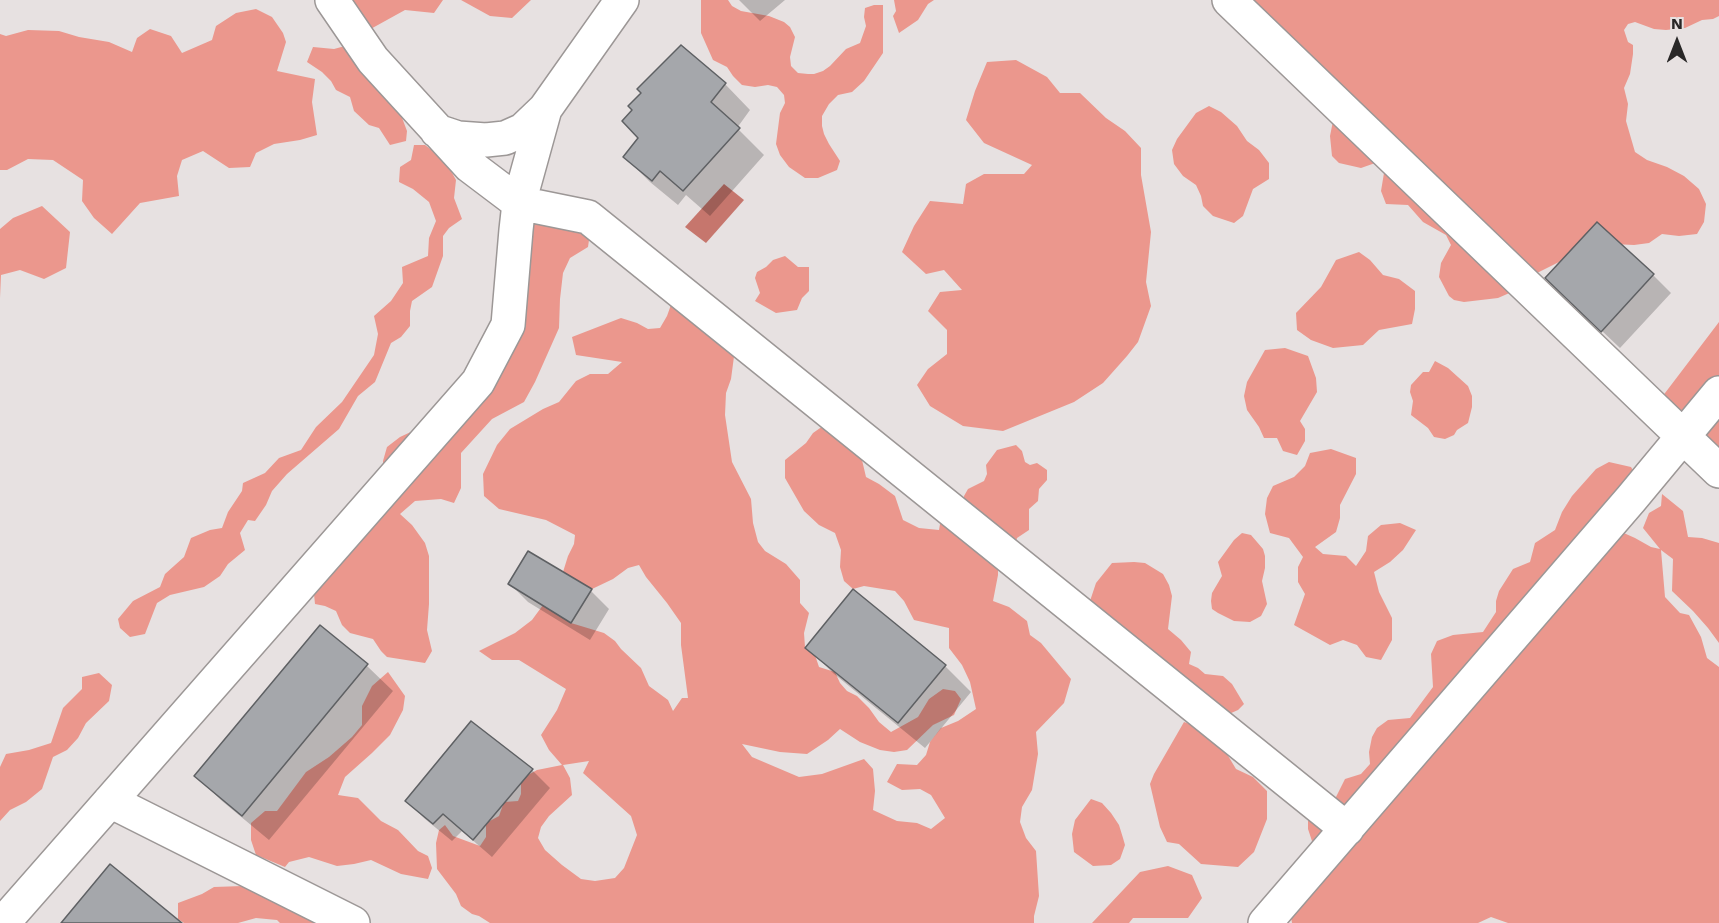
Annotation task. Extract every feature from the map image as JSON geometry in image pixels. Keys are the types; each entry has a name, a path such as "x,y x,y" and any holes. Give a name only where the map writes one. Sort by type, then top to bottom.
{"street":[{"path":"332,0 373,60 470,166 519,203 588,217 1347,829"},
{"path":"437,130 458,138 486,140 505,138 523,130 545,108 622,0"},
{"path":"1229,0 1719,471"},
{"path":"3,923 478,382 508,325 519,203 545,108"},
{"path":"1265,923 1683,438 1719,393"},
{"path":"110,801 353,923"}],"shaded area":[{"path":"331,0 443,0 434,13 405,10 367,31"},
{"path":"461,0 531,0 512,18 490,16"},
{"path":"701,0 728,0 732,6 741,11 769,16 784,22 790,27 795,37 790,57 791,66 798,73 808,74 823,71 846,49 860,43 866,26 865,8 883,5 883,53 864,81 852,92 838,95 822,116 824,134 840,161 837,170 818,178 805,178 789,167 780,155 776,144 780,113 785,103 784,95 777,87 742,85 727,67 713,60 701,33"},
{"path":"894,0 934,0 928,4 918,20 899,33 893,16 896,11"},
{"path":"1215,0 1719,0 1719,16 1702,20 1685,28 1654,29 1635,22 1628,24 1624,30 1628,42 1633,45 1630,74 1624,88 1628,104 1626,121 1635,152 1647,160 1684,176 1699,189 1706,204 1704,222 1697,234 1679,236 1662,234 1649,243 1613,244 1563,260 1535,274 1514,291 1498,298 1464,302 1454,300 1449,296 1439,277 1441,263 1451,245 1446,235 1423,222 1408,205 1386,204 1381,191 1385,167 1378,162 1361,168 1339,163 1332,156 1330,136 1334,116"},
{"path":"256,9 272,17 283,33 286,42 277,71 315,79 312,102 317,135 274,144 256,153 250,167 229,168 203,151 182,160 177,176 179,196 140,203 112,234 94,218 82,201 83,180 53,160 28,159 7,170 0,170 0,34 6,36 28,30 59,31 109,42 132,52 137,38 150,29 171,36 182,53 212,40 216,26 236,13"},
{"path":"345,46 401,115 407,131 406,141 390,145 379,128 369,125 354,111 350,97 336,90 322,72 307,62 313,47 334,49"},
{"path":"1016,60 1047,77 1060,93 1080,93 1106,118 1125,131 1141,148 1141,175 1151,232 1146,282 1151,306 1138,342 1103,383 1074,402 1003,431 963,426 930,406 917,385 928,369 947,354 947,330 928,311 940,292 962,290 944,270 926,274 902,252 914,226 930,201 963,204 966,184 984,174 1024,174 1032,165 984,143 966,120 987,62"},
{"path":"1209,106 1221,112 1237,126 1247,141 1259,150 1269,163 1269,179 1253,189 1243,216 1234,223 1213,216 1203,206 1196,185 1183,176 1174,164 1172,150 1177,139 1196,113"},
{"path":"414,145 425,145 445,160 456,180 454,198 462,219 449,228 443,236 443,256 432,287 412,301 410,326 401,337 391,343 375,382 358,396 339,429 287,474 272,491 255,521 248,520 240,533 245,550 228,564 220,576 204,587 170,595 157,603 145,634 130,637 120,628 118,619 133,601 160,587 165,574 184,557 191,538 222,528 228,512 242,491 243,483 265,473 279,458 301,450 316,427 342,402 374,355 378,334 374,316 391,301 403,283 402,267 428,256 429,238 436,221 429,202 413,189 399,182 400,167 411,160"},
{"path":"724,184 744,200 706,243 685,227"},
{"path":"42,206 70,232 66,268 44,279 20,270 1,275 0,298 0,229 13,218"},
{"path":"538,215 590,233 588,247 570,258 563,273 559,328 524,402 492,419 461,453 461,488 454,503 441,499 415,501 400,514 412,525 425,543 429,556 427,630 432,651 425,663 387,657 373,639 350,633 342,625 336,611 315,604 314,594 308,583 383,477 383,461 387,447 400,437 415,430 476,364 492,335 520,228"},
{"path":"1359,252 1370,260 1383,275 1399,279 1415,291 1412,324 1379,330 1363,345 1333,348 1311,340 1297,330 1296,313 1321,287 1336,260"},
{"path":"785,256 798,267 809,267 809,291 802,298 797,310 776,313 755,301 760,293 755,278 757,272 773,260"},
{"path":"672,302 735,349 731,379 726,393 725,415 732,462 751,499 753,523 758,542 765,551 786,564 800,580 800,603 809,613 804,633 805,647 815,655 819,667 835,672 847,691 857,696 879,722 891,732 918,717 929,699 943,689 955,691 961,699 954,715 933,725 907,750 894,752 880,750 860,742 840,729 807,754 780,752 742,744 752,757 799,777 822,774 864,759 873,769 875,791 873,810 897,821 917,823 931,829 945,818 931,795 920,789 902,790 887,782 897,764 917,765 926,755 930,742 941,728 958,721 976,709 970,682 962,665 949,648 949,628 914,620 904,601 895,591 864,586 853,589 844,581 840,567 841,550 835,533 819,525 804,511 785,478 785,460 823,426 853,443 862,460 866,477 895,496 903,520 919,528 939,530 941,518 964,505 964,496 968,489 984,481 987,474 986,465 997,450 1016,445 1022,451 1025,462 1030,465 1037,463 1047,470 1047,480 1039,489 1038,501 1029,509 1029,530 1017,538 1015,545 998,562 993,601 1009,607 1027,621 1030,635 1041,643 1071,679 1064,703 1036,732 1038,754 1032,790 1022,807 1020,822 1026,838 1036,851 1039,896 1034,923 490,923 461,906 456,894 437,869 436,843 439,830 445,825 453,836 480,846 486,837 486,823 499,816 504,802 518,801 521,794 521,782 526,776 537,770 562,765 549,750 541,735 557,710 566,689 519,660 492,660 479,651 515,633 532,620 543,605 571,623 604,633 615,641 641,668 649,686 668,700 673,711 682,698 688,698 681,645 681,623 639,565 628,568 613,579 592,589 563,572 574,544 575,535 546,520 499,509 484,496 483,474 497,445 510,429 559,402 576,381 590,374 608,374 622,362 576,355 572,337 621,318 648,329 660,328","holes":["589,761 583,773 631,816 637,835 624,868 615,878 595,881 581,879 545,850 538,838 541,827 549,816 572,795 570,778 563,765"]},
{"path":"1719,322 1719,474 1662,397"},
{"path":"1285,348 1308,356 1316,378 1317,392 1300,421 1305,429 1305,441 1297,455 1283,451 1277,438 1264,438 1247,410 1244,396 1247,382 1265,350"},
{"path":"1435,361 1448,368 1468,386 1472,396 1468,423 1457,430 1454,435 1445,439 1434,437 1428,428 1411,415 1413,401 1410,392 1411,385 1423,372 1429,372"},
{"path":"1331,449 1356,458 1356,474 1340,505 1340,518 1336,532 1315,547 1323,554 1346,556 1356,566 1366,551 1368,536 1381,525 1400,523 1416,530 1403,550 1374,572 1379,592 1392,618 1392,640 1381,660 1366,657 1357,645 1343,640 1330,645 1294,625 1305,594 1298,582 1298,567 1303,557 1289,538 1270,533 1265,514 1267,498 1273,486 1294,477 1305,466 1310,453"},
{"path":"1609,462 1631,467 1637,477 1617,530 1651,547 1660,549 1643,528 1649,513 1661,506 1662,494 1683,511 1688,537 1719,543 1719,643 1693,611 1672,591 1673,559 1661,550 1665,597 1680,613 1689,615 1701,637 1707,658 1719,667 1719,923 1508,923 1491,917 1478,923 1292,923 1289,905 1313,844 1308,829 1308,818 1328,797 1336,797 1345,779 1361,774 1370,764 1369,752 1372,737 1377,728 1388,720 1410,718 1433,687 1431,654 1437,641 1453,635 1483,632 1496,612 1499,591 1513,569 1530,562 1535,543 1555,530 1572,496 1596,469"},
{"path":"1242,533 1251,535 1263,549 1265,556 1262,581 1267,604 1261,616 1250,622 1234,621 1218,613 1212,609 1211,601 1212,593 1222,576 1218,562"},
{"path":"1112,563 1145,563 1163,574 1172,596 1168,629 1191,652 1189,664 1205,674 1223,676 1232,684 1244,704 1238,710 1213,721 1090,601 1096,583"},
{"path":"388,672 405,696 403,710 390,735 345,777 338,795 358,798 381,821 398,830 418,851 428,856 432,868 428,879 401,874 371,860 337,866 309,857 289,862 285,867 256,855 251,840 251,823 265,811 277,811 306,772 329,757 352,737 362,725 362,706 372,686"},
{"path":"99,673 112,685 109,701 86,723 78,738 67,750 53,757 42,789 26,802 10,810 0,821 0,767 6,754 51,743 63,708 82,689 82,677"},
{"path":"1184,722 1201,728 1213,736 1236,769 1253,777 1267,791 1267,819 1254,852 1238,867 1201,864 1179,844 1167,842 1160,827 1150,784"},
{"path":"1091,799 1102,803 1111,813 1119,825 1123,838 1125,845 1120,859 1111,865 1093,866 1074,852 1072,834 1075,820"},
{"path":"1168,866 1192,875 1202,898 1188,918 1133,918 1129,923 1092,923 1140,872"},
{"path":"243,886 342,923 280,923 277,920 256,918 238,923 184,923 178,919 178,903 214,887"}],"building":[{"path":"681,45 726,83 711,102 740,128 683,191 660,171 652,181 623,157 638,138 622,121 632,110 628,106 641,93 637,89"},
{"path":"1597,222 1654,274 1601,332 1545,278"},
{"path":"528,551 592,589 571,623 508,584"},
{"path":"853,589 946,665 898,723 805,648"},
{"path":"320,625 368,664 242,816 194,776"},
{"path":"471,721 533,769 473,840 443,814 433,824 405,801"},
{"path":"110,864 182,923 61,923"}]}
